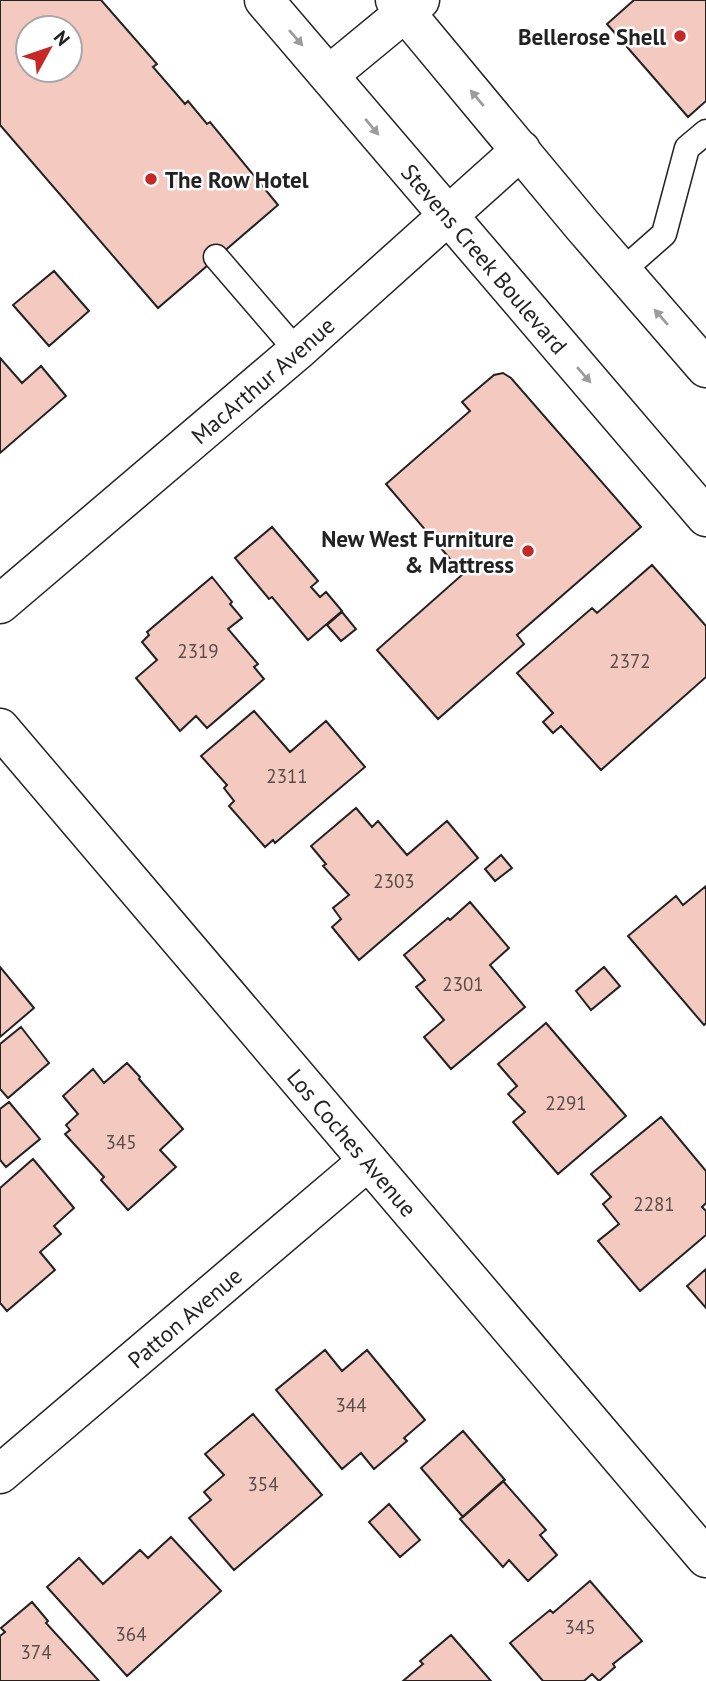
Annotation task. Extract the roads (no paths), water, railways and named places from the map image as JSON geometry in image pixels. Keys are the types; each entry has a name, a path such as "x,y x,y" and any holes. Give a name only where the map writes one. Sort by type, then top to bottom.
{"street":[{"name":"Stevens Creek Boulevard","path":"264,0 706,517"},
{"path":"329,75 407,4 520,150 706,369"},
{"name":"MacArthur Avenue","path":"0,604 297,351 520,150"},
{"name":"Los Coches Avenue","path":"0,728 706,1558"},
{"name":"Patton Avenue","path":"0,1474 368,1161"}],"lane":[{"path":"622,271 664,234 687,148 706,132"},
{"path":"216,257 297,351"}],"place":[{"name":"Bellerose Shell","path":"680,36"},
{"name":"The Row Hotel","path":"151,179"},
{"name":"New West Furniture & Mattress","path":"528,551"}]}
